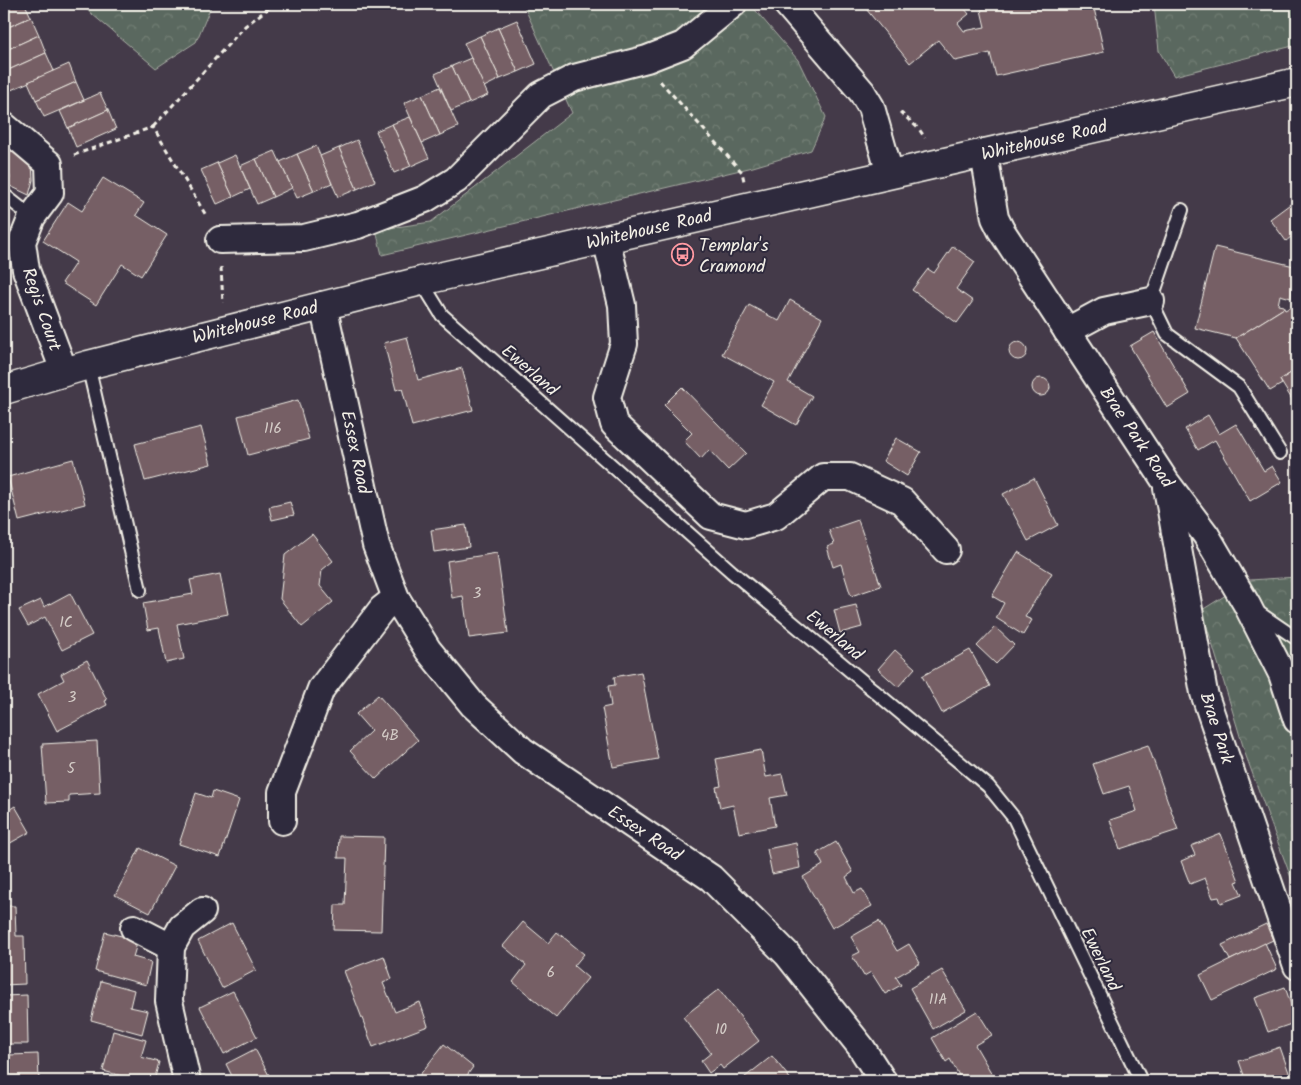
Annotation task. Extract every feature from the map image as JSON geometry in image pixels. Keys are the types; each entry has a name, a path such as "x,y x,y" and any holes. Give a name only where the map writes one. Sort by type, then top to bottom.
{"street":[{"path":"220,240 304,238 358,225 426,199 456,180 541,95 574,78 647,59 683,45 733,4"},
{"path":"796,9 862,92 871,107 890,174"},
{"name":"Whitehouse Road","path":"4,390 76,368 421,281 1297,82"},
{"path":"4,126 50,164"},
{"name":"Brae Park Road","path":"984,154 995,218 1001,230 1166,482 1206,535 1247,605 1282,674 1297,720"},
{"name":"Regis Court","path":"50,164 50,193 32,217 22,242 26,270 76,368"},
{"path":"606,238 622,305 624,344 607,397 614,424 710,516 746,525 776,516 823,477 850,477 902,501 946,550"},
{"path":"1066,330 1104,311 1150,301"},
{"name":"Essex Road","path":"323,305 376,545 396,598 428,650 473,705 523,751 710,878 787,954 862,1047 884,1081"},
{"name":"Brae Park","path":"1166,482 1204,693 1297,966"},
{"path":"282,821 282,792 320,689 382,609 396,598"},
{"path":"187,1081 169,1001 171,947 182,927 202,911"},
{"path":"134,928 171,947"}],"lane":[{"path":"4,195 32,217"},
{"path":"1182,210 1150,301 1167,334 1239,388 1280,453"},
{"name":"Ewerland","path":"421,281 442,315 456,328 732,572 988,786 1014,818 1140,1081"},
{"path":"76,368 140,590"},
{"path":"1247,605 1297,639"}],"path":[{"path":"50,164 153,127 245,26 274,4"},
{"path":"647,59 662,84 742,172 750,205"},
{"path":"153,127 220,240 224,330"},
{"path":"1297,847 1293,853 1297,879"}],"green space":[{"path":"80,4 212,4 196,42 156,68"},
{"path":"523,4 750,4 798,60 826,117 811,150 753,167 382,255 376,230 431,222 572,113"},
{"path":"1154,4 1297,4 1297,45 1174,76 1159,51"},
{"path":"1297,577 1297,894 1246,756 1202,610 1250,580"}],"building":[{"path":"13,4 25,4 31,17 4,29 4,8"},
{"path":"862,4 961,4 969,14 958,23 964,31 985,27 981,10 1007,4 1093,4 1104,52 996,76 990,53 955,61 938,40 910,63"},
{"path":"31,17 39,35 4,51 4,29"},
{"path":"517,20 536,64 518,72 498,28"},
{"path":"498,28 518,72 500,79 480,36"},
{"path":"39,35 46,53 4,72 4,51"},
{"path":"480,36 500,79 484,87 464,43"},
{"path":"46,53 54,71 11,90 4,72"},
{"path":"471,58 488,95 469,103 452,66"},
{"path":"69,64 76,82 36,100 28,82"},
{"path":"452,66 469,103 451,111 435,74"},
{"path":"76,82 84,100 44,117 36,100"},
{"path":"440,87 458,127 440,135 422,95"},
{"path":"100,93 108,110 68,128 60,111"},
{"path":"422,95 440,135 422,143 404,103"},
{"path":"108,110 116,129 76,147 68,128"},
{"path":"410,117 429,158 411,166 392,124"},
{"path":"392,124 411,166 394,173 376,131"},
{"path":"4,137 32,164 33,180 29,195 8,185 10,178 9,171 4,162"},
{"path":"357,140 375,181 357,189 339,148"},
{"path":"316,146 332,183 314,191 297,154"},
{"path":"339,148 357,189 338,197 320,156"},
{"path":"275,151 292,188 273,197 256,159"},
{"path":"297,154 314,191 297,198 280,162"},
{"path":"235,155 250,189 233,197 217,163"},
{"path":"256,159 273,197 257,204 240,166"},
{"path":"217,163 233,197 217,204 201,170"},
{"path":"103,178 144,203 136,215 167,235 141,276 122,264 96,305 62,283 76,262 43,241 68,202 82,211"},
{"path":"1297,199 1297,245 1291,237 1286,241 1270,219"},
{"path":"953,246 975,262 956,289 973,301 957,323 912,290 928,269 934,273"},
{"path":"1215,247 1294,266 1291,298 1280,295 1278,305 1284,308 1236,338 1195,328"},
{"path":"790,300 822,318 788,382 812,396 796,425 761,405 774,382 722,354 749,305 779,321"},
{"path":"1291,307 1297,319 1297,369 1280,380 1282,384 1270,391 1236,338 1284,308 1285,310"},
{"path":"1154,332 1190,394 1167,408 1130,346"},
{"path":"407,337 418,380 462,368 473,410 412,426 402,388 396,390 384,343"},
{"path":"1018,342 1024,345 1027,351 1024,357 1018,360 1012,357 1009,351 1012,345"},
{"path":"1297,369 1297,406 1296,406 1280,380"},
{"path":"1041,378 1047,381 1050,387 1047,393 1041,396 1035,393 1032,387 1035,381"},
{"path":"682,387 746,453 728,470 709,450 701,459 684,441 692,433 664,405"},
{"path":"298,400 309,439 248,455 238,416"},
{"path":"1208,415 1219,434 1236,424 1264,471 1272,466 1282,482 1250,501 1215,440 1198,450 1185,429"},
{"path":"201,427 211,464 145,481 135,444"},
{"path":"896,438 921,452 907,476 883,461"},
{"path":"73,459 85,504 19,521 8,477"},
{"path":"1034,478 1058,525 1028,541 1003,494"},
{"path":"290,502 294,515 272,520 269,507"},
{"path":"858,520 881,586 851,596 841,564 833,567 827,547 834,544 829,530"},
{"path":"466,525 469,547 434,552 431,530"},
{"path":"312,534 333,561 322,570 320,586 333,602 302,627 280,599 285,555"},
{"path":"1018,552 1052,573 1025,617 1032,620 1023,635 996,618 1004,603 992,596"},
{"path":"497,553 508,633 469,638 463,596 452,598 447,561"},
{"path":"220,574 228,614 177,624 184,659 166,663 159,628 148,630 143,603 193,594 190,580"},
{"path":"70,593 92,635 62,650 45,617 28,626 19,610 41,600 44,607"},
{"path":"856,605 862,627 840,633 834,610"},
{"path":"995,627 1014,645 996,664 977,646"},
{"path":"895,650 915,668 898,687 878,669"},
{"path":"970,650 990,686 942,713 922,676"},
{"path":"87,660 107,700 105,701 107,705 57,731 38,694 64,680 61,674"},
{"path":"641,672 658,759 613,767 602,708 611,706 608,686 615,685 614,677"},
{"path":"378,695 418,740 376,779 350,751 371,731 356,714"},
{"path":"97,741 100,793 69,795 69,802 46,803 42,744"},
{"path":"1148,745 1178,830 1120,849 1110,820 1137,811 1129,786 1104,794 1093,764"},
{"path":"761,750 766,777 782,774 787,795 770,798 775,826 739,833 733,805 720,808 716,787 721,786 716,759"},
{"path":"213,791 239,800 220,857 179,844 196,793 211,798"},
{"path":"15,806 30,832 5,846 8,852 4,854 4,813"},
{"path":"1221,834 1239,881 1236,882 1242,895 1221,903 1219,897 1213,898 1205,878 1190,884 1181,861 1195,855 1191,846"},
{"path":"339,836 384,837 381,931 334,930 335,905 345,905 347,858 338,858"},
{"path":"836,842 853,872 846,877 854,893 862,889 872,906 832,928 803,877 823,865 817,853"},
{"path":"796,843 800,868 772,874 767,849"},
{"path":"140,848 175,866 150,913 115,895"},
{"path":"4,906 15,906 16,936 24,936 25,984 4,985"},
{"path":"879,921 897,951 909,944 920,963 896,977 901,985 885,994 871,972 864,976 852,956 860,952 851,937"},
{"path":"523,922 548,943 557,932 584,954 574,966 588,978 556,1018 513,982 526,965 503,946"},
{"path":"232,923 256,970 222,988 198,941"},
{"path":"1266,924 1273,940 1230,960 1222,945"},
{"path":"105,932 138,940 133,957 151,962 146,985 95,971"},
{"path":"1265,943 1277,969 1212,1000 1200,975"},
{"path":"384,956 392,979 383,983 395,1012 420,1002 428,1026 373,1047 344,971"},
{"path":"942,970 966,1010 933,1029 910,988"},
{"path":"101,981 134,990 130,1007 148,1011 142,1034 91,1020"},
{"path":"1285,987 1297,1022 1268,1032 1255,998"},
{"path":"719,989 759,1041 723,1069 720,1065 709,1073 701,1061 711,1053 683,1017"},
{"path":"233,991 257,1037 224,1054 200,1007"},
{"path":"27,995 28,1044 4,1044 4,996"},
{"path":"977,1011 992,1035 975,1045 996,1081 962,1081 950,1059 946,1062 932,1038"},
{"path":"113,1031 146,1040 141,1057 159,1062 154,1081 142,1081 103,1071"},
{"path":"444,1044 473,1067 463,1081 415,1081"},
{"path":"1280,1047 1292,1081 1246,1081 1239,1061"},
{"path":"255,1049 272,1081 227,1081 233,1078 226,1064"},
{"path":"38,1054 39,1081 4,1081 4,1072 10,1071 9,1055"},
{"path":"772,1056 792,1081 740,1081"}],"place":[{"name":"Templar's Cramond","path":"683,255"}]}
